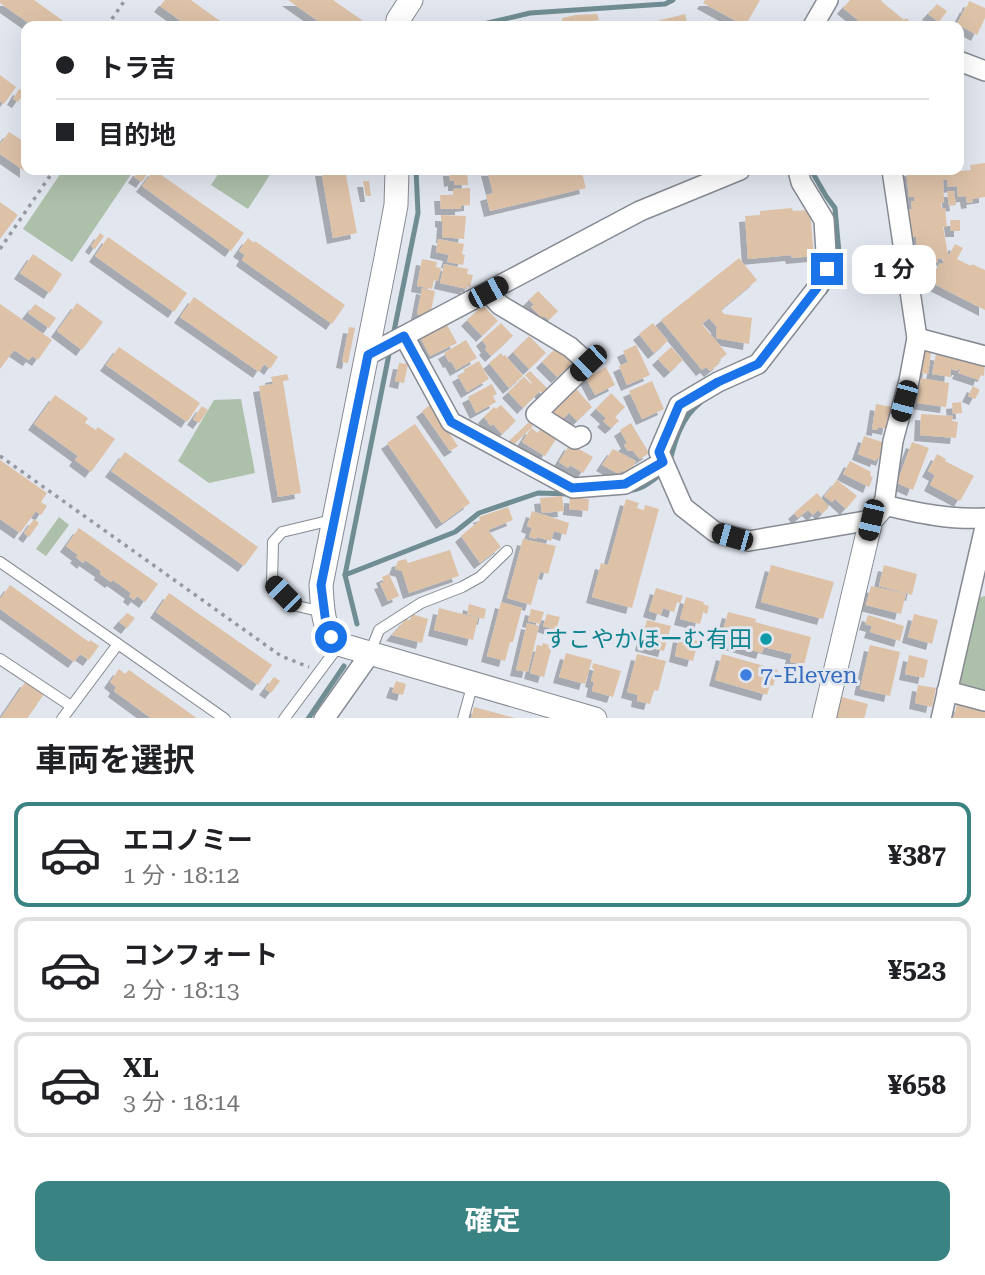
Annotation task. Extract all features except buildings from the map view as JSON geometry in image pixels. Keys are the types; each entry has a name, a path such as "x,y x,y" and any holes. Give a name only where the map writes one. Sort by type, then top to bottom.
{"street":[{"path":"398,21 411,0"},
{"path":"816,21 826,1"},
{"path":"964,63 985,71"},
{"path":"397,175 396,205 376,351 334,520 321,585 326,624 331,637 341,644 591,718"},
{"path":"376,351 640,211 728,175"},
{"path":"799,175 824,220 827,269 817,288 758,364 718,382 679,405 659,452 683,507 715,532 749,541 877,513 985,518"},
{"path":"824,718 877,513 917,338 893,175"},
{"path":"488,292 500,305 569,347 588,363 536,414 575,439 581,436"},
{"path":"403,337 451,422 572,488 625,484 665,467"},
{"path":"917,338 985,356"},
{"path":"941,718 978,586 985,527"},
{"path":"325,718 370,653"},
{"path":"947,691 985,701"}],"lane":[{"path":"324,612 293,605 272,583 273,542 282,532 334,520"},
{"path":"370,653 379,630 421,603 480,577 507,551"},
{"path":"0,562 224,718"},
{"path":"63,718 118,644"},
{"path":"285,718 341,644"},
{"path":"0,659 71,706"},
{"path":"463,718 472,683"}],"path":[{"path":"110,21 125,0"},
{"path":"0,249 51,175"},
{"path":"0,456 281,656 313,669"}],"green space":[{"path":"60,175 131,175 72,262 23,229"},
{"path":"218,175 270,175 248,209 211,185"},
{"path":"241,399 255,473 209,483 178,461 214,400"},
{"path":"59,517 69,525 46,556 36,549"},
{"path":"985,596 985,695 963,690 957,682 974,599"}],"waterway":[{"path":"496,21 530,13 665,4 673,0"},
{"path":"393,336 418,213 416,175"},
{"path":"814,175 835,208 840,262 836,275 825,292"},
{"path":"357,624 345,575 390,349"},
{"path":"670,461 684,422 700,403"},
{"path":"627,491 643,486 664,472"},
{"path":"345,575 455,532 479,513 538,493 569,494"},
{"path":"309,718 344,666"}],"place":[{"name":"すこやかほーむ有田","path":"766,639"},
{"name":"7-Eleven","path":"746,675"}],"route":[{"path":"331,637 326,624 321,585 368,355 404,336 451,422 572,488 625,484 663,462 659,452 679,405 718,382 758,364 817,288 827,269"}]}
